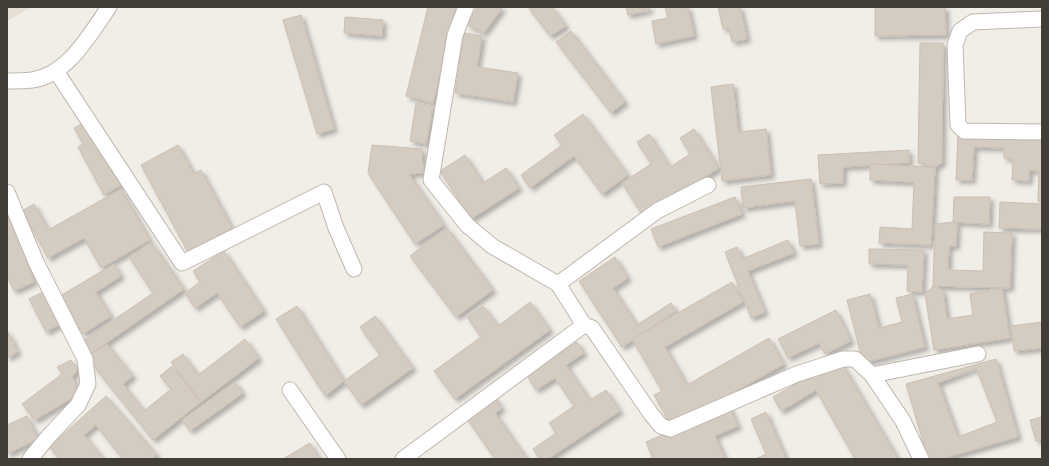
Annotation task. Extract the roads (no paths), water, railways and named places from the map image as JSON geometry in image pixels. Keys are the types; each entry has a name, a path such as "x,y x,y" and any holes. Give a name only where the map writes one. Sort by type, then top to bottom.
{"street":[{"path":"7,81 33,80 56,71 80,49 109,7"},
{"path":"466,7 455,35 431,180 467,225 492,246 558,284 584,325 592,328 651,414 661,426 670,429 797,374 843,359 854,359 872,375 903,421 921,459"},
{"path":"1042,19 973,22 960,31 955,45 958,125 964,131 1042,132"},
{"path":"56,71 182,263 324,192 336,228 354,269"},
{"path":"558,284 657,211 708,185"},
{"path":"7,192 36,262 85,358 88,384 78,405 30,459"},
{"path":"403,459 584,325"},
{"path":"872,375 978,354"},
{"path":"290,390 338,459"}]}
